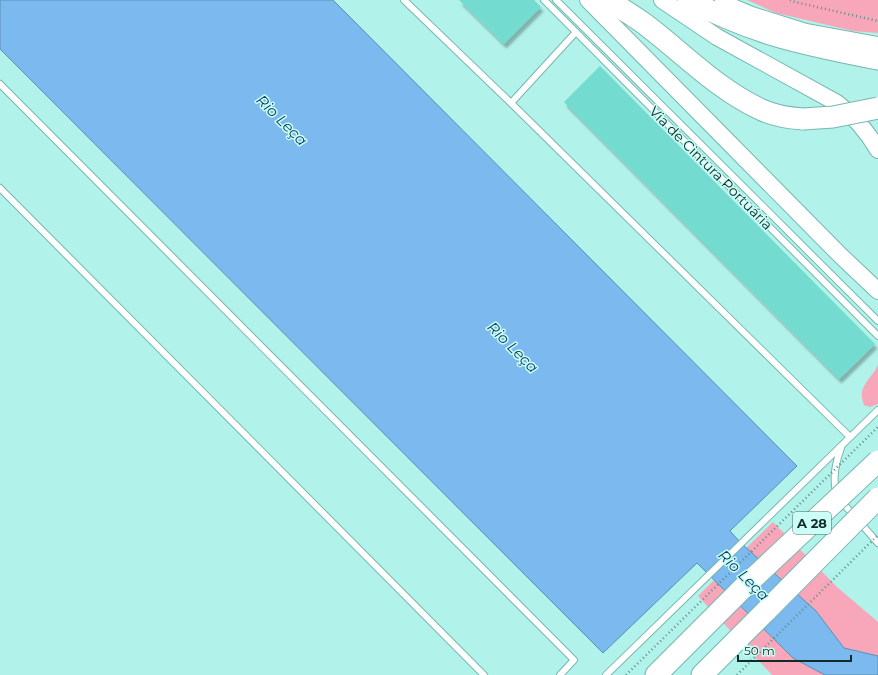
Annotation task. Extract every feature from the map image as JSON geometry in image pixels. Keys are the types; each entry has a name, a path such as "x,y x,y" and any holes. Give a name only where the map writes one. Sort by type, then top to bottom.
{"highway":[{"path":"608,0 646,26 705,74 762,110 777,115 803,119 833,117 878,108"},
{"path":"688,0 768,34 806,44 878,59"},
{"name":"A 28","path":"656,675 746,585 878,461"},
{"name":"A 28","path":"702,675 878,498"}],"main road":[{"path":"588,0 841,256 878,291"},
{"path":"662,0 717,37 837,103 858,122 878,150"}],"street":[{"path":"721,0 752,13 806,30 878,43"}],"lane":[{"path":"404,0 511,103 850,437"},
{"name":"Via de Cintura Portuária","path":"544,0 878,336"},
{"name":"Via de Cintura Portuária","path":"556,0 878,321"},
{"path":"511,103 576,32"},
{"path":"0,84 574,660 560,675"},
{"path":"0,188 484,675"},
{"path":"606,675 878,410"},
{"path":"841,446 836,461 834,478 836,495 848,511 878,543"}],"path":[{"path":"790,0 878,21"},
{"path":"626,675 878,427"},
{"path":"737,675 878,535"}],"shaded area":[{"path":"747,0 878,0 878,33 853,31 776,13"},
{"path":"878,365 878,404 870,407 864,405 862,393 865,384"},
{"path":"773,522 837,587 878,622 878,656 844,648 816,611 746,548"},
{"path":"714,580 793,658 825,675 772,675 698,596"}],"water":[{"name":"Rio Leça","path":"0,0 333,0 797,466 730,531 741,543 816,611 844,648 878,656 878,675 825,675 793,658 697,563 603,653 0,49"}],"building":[{"path":"459,0 534,0 541,7 504,44"},
{"path":"600,66 875,344 839,379 564,102"}]}
